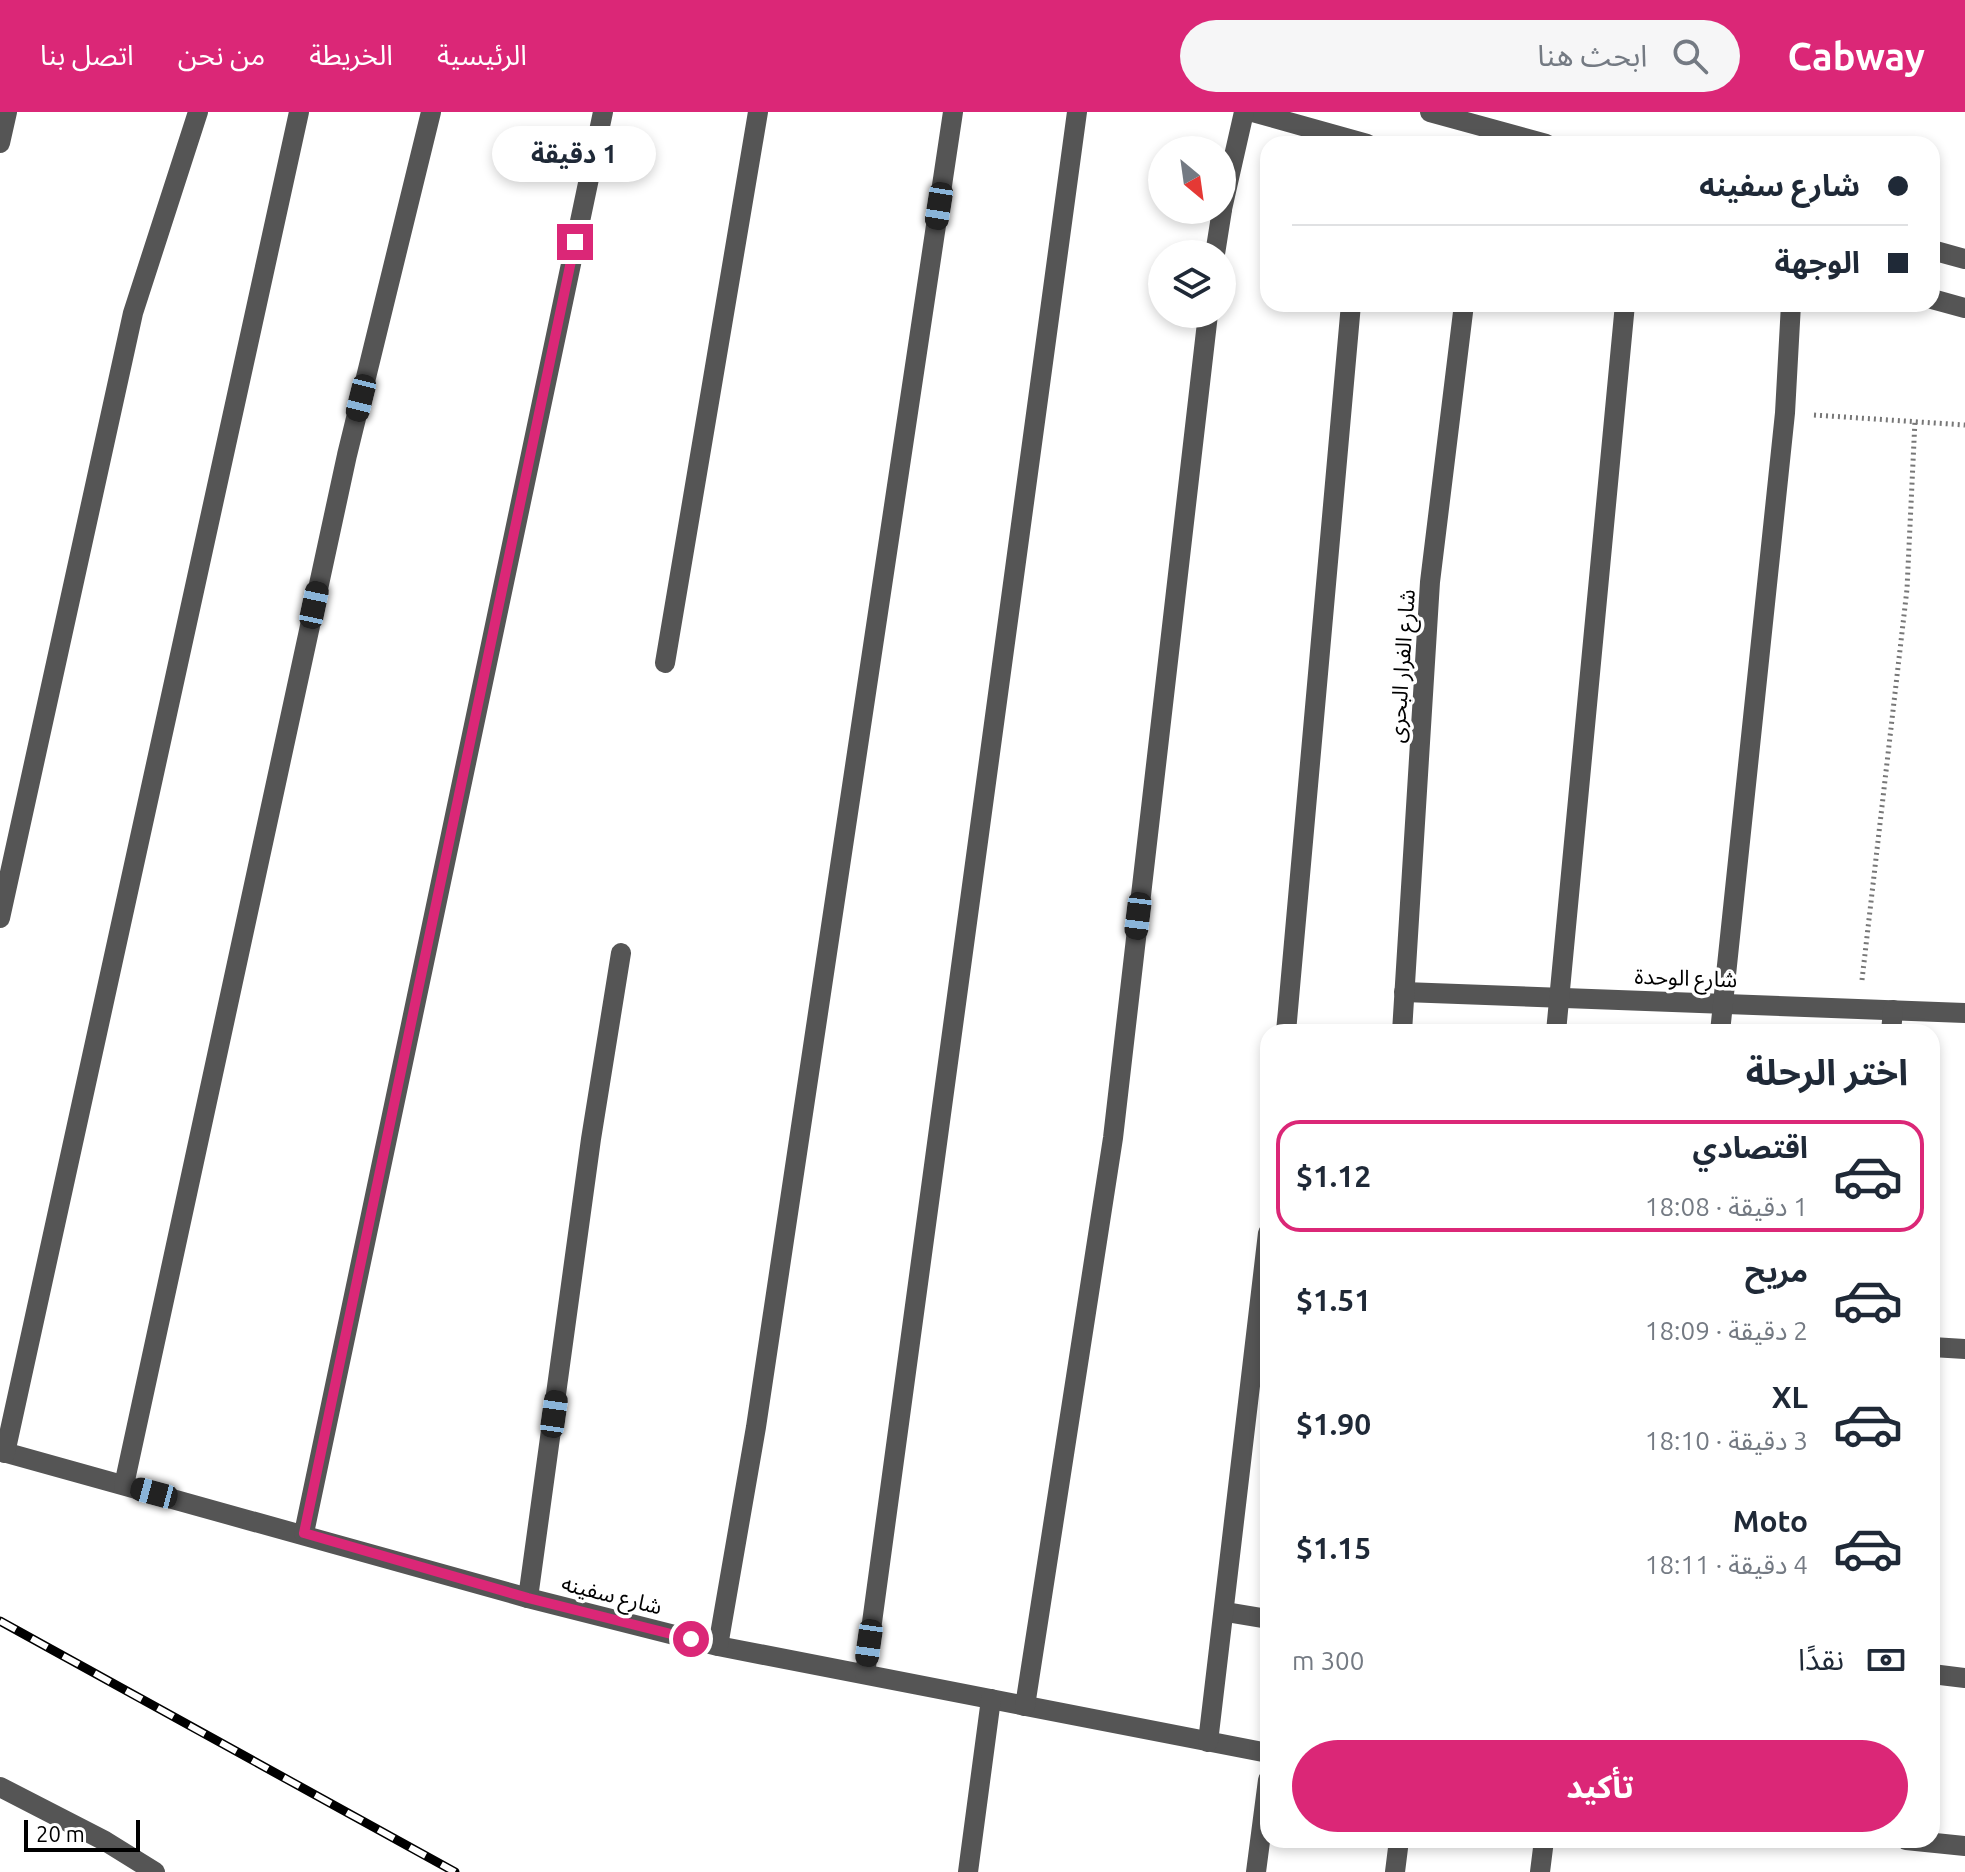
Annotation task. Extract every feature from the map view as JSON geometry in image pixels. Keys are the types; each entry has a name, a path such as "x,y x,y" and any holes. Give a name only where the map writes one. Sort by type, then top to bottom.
{"street":[{"path":"0,143 7,112"},
{"path":"0,918 133,313 198,112"},
{"path":"2,1452 299,112"},
{"path":"124,1485 343,470 431,112"},
{"path":"304,1533 603,112"},
{"path":"665,663 758,112"},
{"path":"718,1646 756,1427 953,112"},
{"path":"865,1674 1077,112"},
{"path":"1236,147 1244,112"},
{"path":"1253,112 1338,136"},
{"path":"1430,112 1517,136"},
{"path":"1940,252 1965,259"},
{"path":"1940,301 1965,308"},
{"path":"1287,1024 1350,312"},
{"name":"شارع الفرار البحرى","path":"1402,1024 1430,582 1463,312"},
{"path":"1556,1024 1624,312"},
{"path":"1721,1024 1785,413 1791,312"},
{"path":"1025,1706 1113,1138 1206,328"},
{"path":"528,1598 591,1139 621,953"},
{"name":"شارع الوحدة","path":"1404,992 1965,1013"},
{"path":"1892,1024 1893,1010"},
{"path":"1208,1742 1260,1323"},
{"path":"1940,1347 1965,1349"},
{"name":"شارع سفينه","path":"2,1452 304,1533 528,1598 718,1646 1260,1752"},
{"path":"1226,1612 1260,1618"},
{"path":"1940,1675 1965,1678"},
{"path":"968,1872 991,1699"},
{"path":"0,1787 105,1841 155,1872"},
{"path":"1256,1872 1260,1841"},
{"path":"1940,1843 1965,1846"},
{"path":"1395,1872 1398,1848"},
{"path":"1540,1872 1543,1848"}],"path":[{"path":"1785,413 1965,425"},
{"path":"1858,1008 1907,589 1915,420"}],"railway":[{"path":"0,1621 455,1872"}],"route":[{"path":"575,242 304,1533 528,1598 691,1639"}]}
